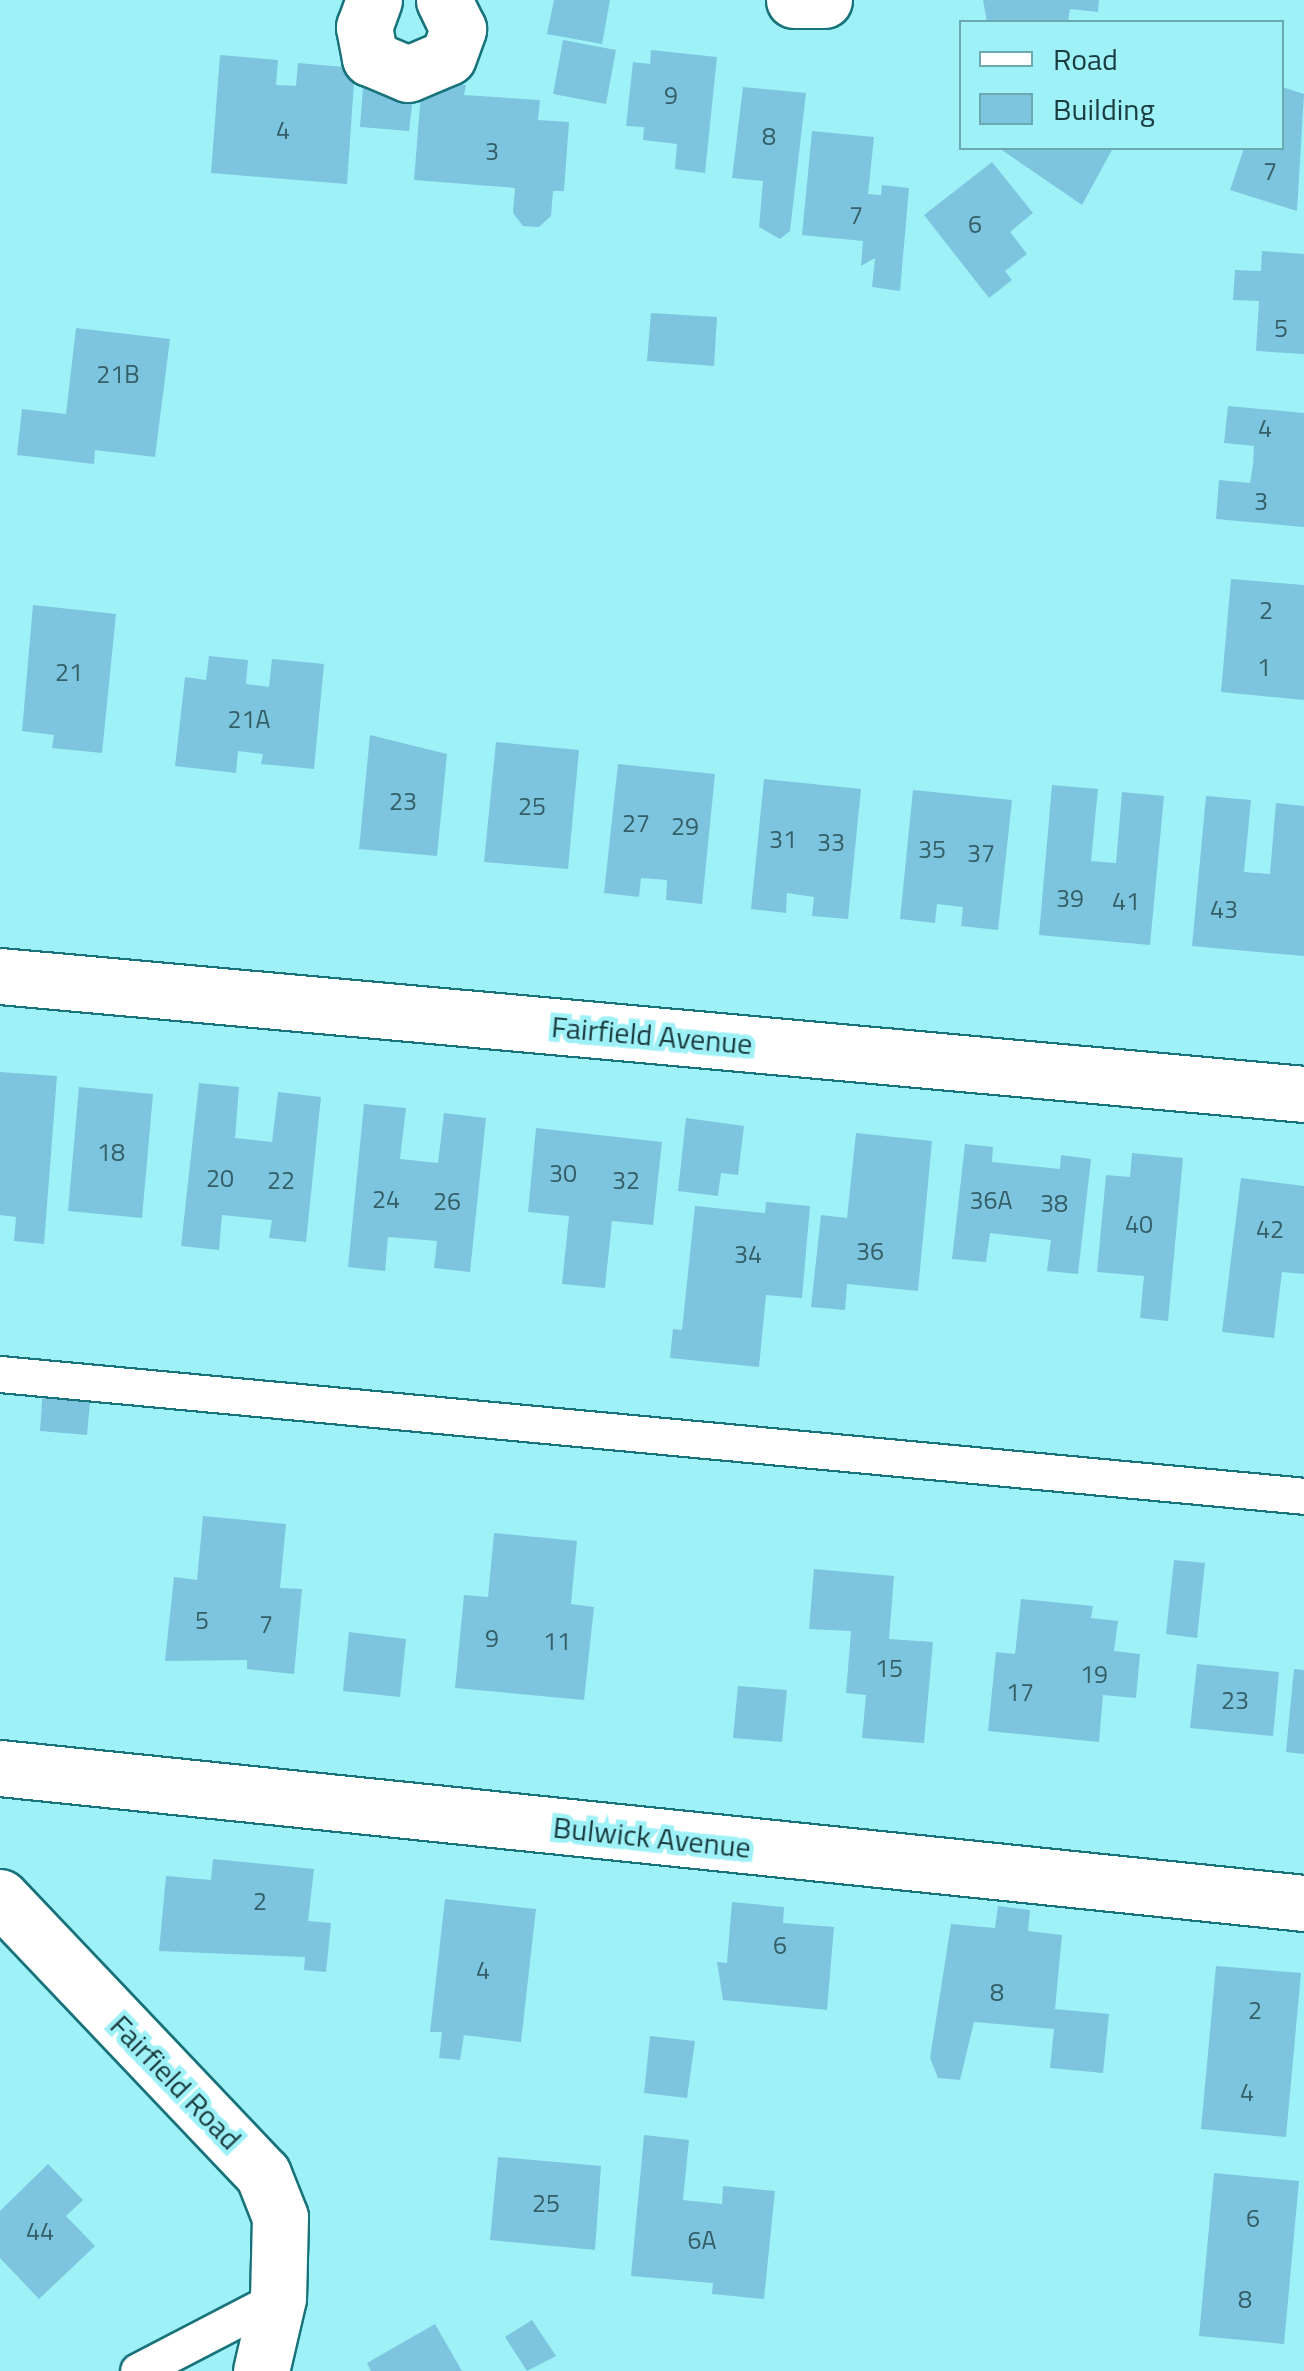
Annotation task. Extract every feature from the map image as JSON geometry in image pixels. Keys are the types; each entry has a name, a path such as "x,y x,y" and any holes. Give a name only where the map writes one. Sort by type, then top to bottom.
{"street":[{"path":"374,0 364,26 370,58 408,74 448,56 458,30 444,0"},
{"path":"794,0 824,0"},
{"name":"Fairfield Avenue","path":"0,976 1304,1094"},
{"name":"Bulwick Avenue","path":"0,1768 1304,1903"},
{"name":"Fairfield Road","path":"0,1896 263,2174 280,2216 278,2298 261,2371"}],"lane":[{"path":"0,1374 1304,1496"},
{"path":"138,2371 278,2298"}],"building":[{"path":"554,0 610,0 602,44 547,34"},
{"path":"983,0 1099,0 1098,12 1070,9 1068,20 987,20"},
{"path":"563,40 616,50 606,104 553,94"},
{"path":"651,50 717,57 705,173 675,169 677,144 643,140 644,127 626,126 633,62 650,64"},
{"path":"220,55 278,60 276,85 296,86 298,63 355,68 347,184 211,173"},
{"path":"364,74 415,79 409,131 360,127"},
{"path":"422,81 466,85 464,95 540,100 538,120 569,122 564,191 553,191 551,216 539,227 523,226 513,213 515,188 414,180"},
{"path":"743,87 806,93 790,231 780,239 759,227 763,181 732,178"},
{"path":"1284,88 1304,94 1297,211 1230,190 1243,150 1284,150"},
{"path":"812,131 874,137 868,194 881,195 882,185 909,188 900,291 872,287 875,258 861,266 863,241 802,235"},
{"path":"1002,150 1112,150 1082,205"},
{"path":"992,162 1033,213 1010,232 1027,254 1005,271 1012,280 989,298 924,215"},
{"path":"1262,251 1304,254 1304,354 1256,351 1259,301 1233,300 1235,270 1261,271"},
{"path":"651,313 717,317 714,366 647,361"},
{"path":"76,328 170,339 155,457 95,450 94,464 17,455 22,409 66,414"},
{"path":"1228,406 1304,413 1304,527 1216,519 1219,480 1250,483 1253,465 1254,446 1224,443"},
{"path":"1231,579 1304,585 1304,700 1221,692"},
{"path":"33,605 116,614 102,753 52,748 54,735 22,731"},
{"path":"209,656 248,660 246,684 269,687 272,659 324,664 314,769 261,764 263,754 238,751 236,773 175,766 185,677 206,680"},
{"path":"370,735 447,754 437,856 359,849"},
{"path":"496,742 579,750 568,869 484,862"},
{"path":"618,764 715,774 702,904 666,900 667,880 641,878 639,897 604,893"},
{"path":"764,779 861,789 848,919 812,916 814,897 787,893 786,913 751,909"},
{"path":"1052,785 1098,789 1091,861 1116,863 1122,792 1164,796 1150,945 1039,935"},
{"path":"913,790 1012,800 998,930 961,926 963,907 937,904 935,923 900,919"},
{"path":"1206,796 1251,800 1244,872 1270,874 1276,803 1304,806 1304,956 1192,946"},
{"path":"0,1072 57,1076 44,1244 14,1241 16,1217 0,1215"},
{"path":"199,1083 239,1087 235,1138 272,1142 278,1092 321,1097 306,1242 269,1238 272,1220 222,1215 219,1250 181,1246"},
{"path":"79,1087 153,1094 142,1218 68,1211"},
{"path":"364,1104 406,1108 400,1159 438,1163 444,1113 486,1118 470,1272 434,1268 437,1241 388,1237 385,1271 348,1267"},
{"path":"686,1118 744,1126 738,1175 721,1173 718,1196 678,1191"},
{"path":"536,1128 662,1142 653,1225 612,1221 605,1288 562,1284 569,1216 528,1212"},
{"path":"856,1133 932,1141 918,1291 847,1284 845,1310 811,1307 821,1215 847,1218"},
{"path":"965,1144 993,1147 992,1162 1060,1169 1061,1155 1091,1159 1078,1274 1047,1271 1051,1240 990,1233 986,1262 952,1259"},
{"path":"1132,1153 1183,1158 1168,1321 1140,1318 1144,1276 1097,1272 1106,1175 1130,1177"},
{"path":"1241,1178 1304,1186 1304,1274 1282,1272 1274,1338 1222,1332"},
{"path":"766,1202 810,1206 802,1298 766,1295 759,1367 670,1358 673,1329 682,1330 695,1206 765,1213"},
{"path":"43,1388 91,1392 87,1435 40,1431"},
{"path":"203,1516 286,1524 280,1588 302,1589 294,1674 247,1669 247,1660 165,1661 174,1577 197,1580"},
{"path":"494,1533 577,1541 571,1604 594,1607 584,1700 455,1688 464,1595 488,1597"},
{"path":"1174,1560 1205,1563 1197,1638 1166,1634"},
{"path":"814,1569 894,1576 889,1639 933,1642 924,1743 862,1738 866,1695 846,1693 851,1631 809,1629"},
{"path":"1021,1599 1093,1606 1091,1618 1118,1621 1114,1651 1140,1654 1136,1698 1103,1695 1099,1742 988,1731 996,1652 1015,1654"},
{"path":"349,1632 406,1639 400,1697 343,1691"},
{"path":"1197,1664 1279,1672 1273,1736 1190,1728"},
{"path":"1294,1669 1304,1670 1304,1754 1286,1752"},
{"path":"738,1686 787,1690 782,1742 733,1738"},
{"path":"213,1859 314,1869 308,1921 331,1923 326,1972 304,1970 305,1957 159,1951 166,1876 211,1880"},
{"path":"445,1899 536,1909 521,2042 464,2035 460,2060 439,2058 442,2032 430,2032"},
{"path":"732,1902 784,1907 783,1923 834,1927 827,2010 723,2000 717,1962 727,1963"},
{"path":"998,1906 1030,1910 1028,1931 1062,1935 1055,2009 1109,2014 1103,2073 1050,2068 1054,2029 974,2022 960,2080 938,2078 930,2058 951,1924 995,1928"},
{"path":"1216,1966 1301,1973 1286,2137 1201,2129"},
{"path":"650,2036 695,2041 687,2098 644,2093"},
{"path":"644,2135 689,2140 683,2200 722,2204 723,2186 775,2191 764,2299 712,2294 713,2283 631,2276"},
{"path":"498,2157 601,2166 595,2250 490,2240"},
{"path":"48,2164 83,2200 66,2216 95,2246 39,2299 0,2258 0,2211"},
{"path":"1214,2173 1299,2181 1284,2344 1199,2336"},
{"path":"532,2320 556,2356 527,2371 505,2337"},
{"path":"435,2324 462,2371 371,2371 367,2363"}]}
